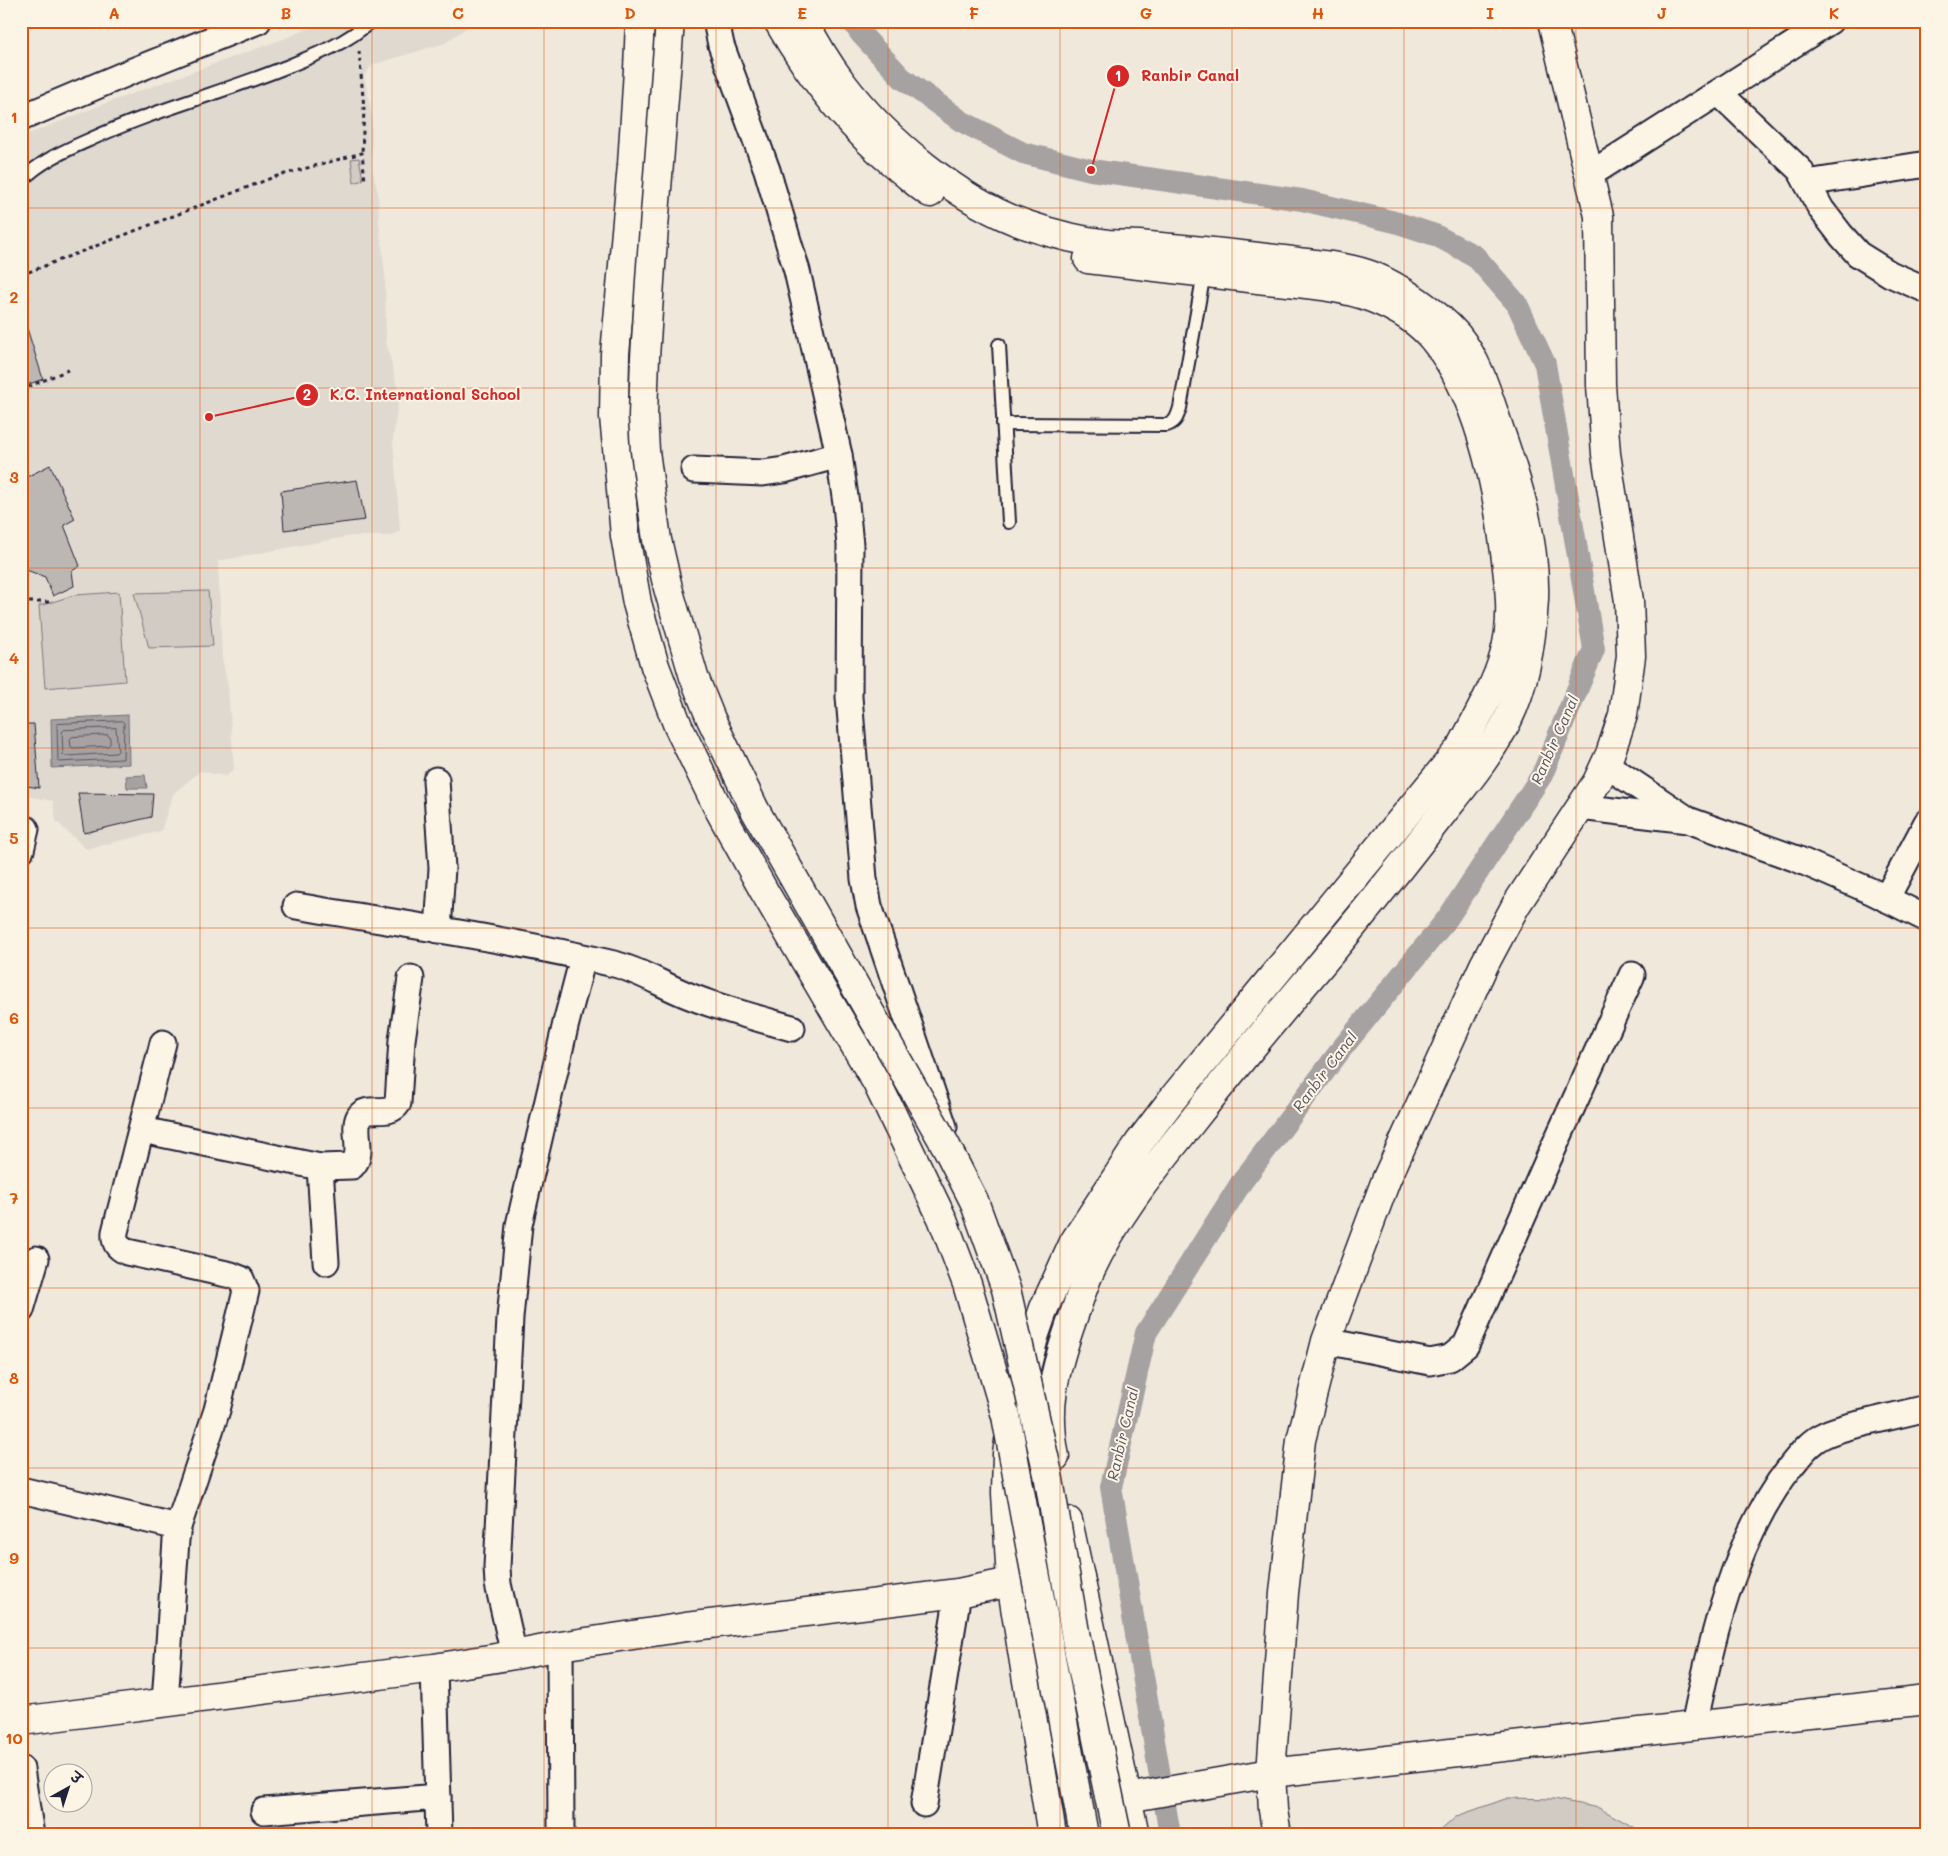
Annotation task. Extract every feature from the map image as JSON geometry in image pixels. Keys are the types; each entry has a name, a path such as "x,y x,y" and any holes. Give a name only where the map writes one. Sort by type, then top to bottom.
{"main road":[{"path":"640,21 632,155 615,363 614,417 625,536 637,603 655,666 678,726 717,806 877,1083 942,1218 967,1284 1006,1416 1084,1835"},
{"path":"670,21 646,338 643,416 645,451 656,531 668,588 694,677 711,719 755,810 946,1146 974,1201 991,1246 1006,1289 1048,1474 1076,1638 1116,1835"},
{"path":"778,21 799,58 830,100 860,134 926,190 966,216 1020,241 1080,258 1296,283 1357,292 1374,299 1420,325 1434,340 1459,379 1487,455 1499,508 1511,592 1510,621 1504,656 1482,707 1462,746 1174,1097 1120,1171 1074,1242 1044,1308 1011,1428 1007,1454 1006,1494 1011,1582 1052,1835"},
{"path":"804,21 821,53 842,82 877,123 940,178 1009,219 1047,232 1107,244 1214,252 1348,268 1389,283 1435,314 1457,336 1471,356 1482,379 1506,447 1522,504 1531,548 1534,577 1530,640 1524,671 1509,719 1474,773 1415,849 1338,945 1246,1053 1133,1197 1088,1277 1055,1374 1049,1414 1052,1440 1080,1577 1132,1798 1135,1835"},
{"path":"1277,1835 1273,1810 1271,1773 1284,1593 1301,1440 1326,1342 1386,1180 1484,965 1516,905 1597,782 1606,764 1623,715 1631,656 1629,601 1606,454 1601,385 1598,216 1552,21"},
{"path":"21,1721 434,1668 686,1627 958,1593 1011,1582 1080,1577"},
{"path":"1132,1798 1271,1773 1927,1700"}],"street":[{"path":"21,118 258,21"},
{"path":"716,21 721,44 767,170 797,271 838,455 850,545 849,696 860,847 870,906 950,1146 1029,1357 1052,1440"},
{"path":"1589,175 1830,21"},
{"path":"1719,93 1800,170 1821,209 1840,236 1858,254 1890,274 1927,290"},
{"path":"1807,184 1927,164"},
{"path":"694,470 763,473 784,470 838,455"},
{"path":"1606,764 1688,820"},
{"path":"436,780 442,868 438,930"},
{"path":"1580,807 1688,820 1797,859 1927,919"},
{"path":"1886,899 1927,822"},
{"path":"296,906 469,934 626,968 698,999 792,1028"},
{"path":"514,1655 498,1584 497,1567 501,1464 511,1309 521,1216 583,958"},
{"path":"1326,1342 1430,1362 1450,1358 1461,1351 1466,1345 1632,974"},
{"path":"142,1130 320,1167 352,1166 357,1159 358,1120 361,1114 366,1111 390,1110 398,1103 403,1032 411,978"},
{"path":"163,1043 115,1232 115,1243 119,1248 127,1252 231,1275 241,1280 246,1291 217,1410 178,1527 174,1557 164,1702"},
{"path":"320,1167 326,1262"},
{"path":"21,1310 36,1259"},
{"path":"1694,1726 1711,1643 1726,1594 1763,1508 1778,1483 1803,1451 1823,1435 1927,1408"},
{"path":"21,1490 178,1527"},
{"path":"924,1804 958,1593"},
{"path":"560,1646 561,1830"},
{"path":"434,1668 440,1835"},
{"path":"21,1769 31,1835"},
{"path":"264,1811 438,1797"}],"lane":[{"path":"21,181 31,171 52,157 117,127 267,74 330,49 358,33 371,21"},
{"path":"1003,424 1167,425 1172,423 1177,417 1180,408 1204,273"},
{"path":"999,345 1009,522"}],"path":[{"path":"358,33 364,109 362,153 365,181"},
{"path":"21,275 274,177 362,153"},
{"path":"21,390 68,370"},
{"path":"21,602 53,602"}],"shaded area":[{"path":"325,21 476,21 445,43 372,65 364,76 372,116 372,168 378,193 379,222 385,274 386,341 399,395 393,439 400,531 390,536 351,536 218,561 222,658 228,687 234,769 226,776 200,771 173,794 161,831 86,849 56,821 53,801 21,795 21,137 101,105 286,38"},
{"path":"359,158 363,180 354,183 351,159"},
{"path":"208,591 213,646 149,648 134,593"},
{"path":"119,592 125,681 45,688 39,606 75,595"},
{"path":"1508,1798 1554,1799 1599,1808 1648,1835 1436,1835 1457,1816"}],"water":[{"path":"128,715 129,764 52,768 51,719"},
{"path":"145,775 147,788 127,788 126,776"}],"building":[{"path":"25,322 43,379 21,387 21,323"},
{"path":"50,465 75,519 64,525 80,566 72,571 74,586 53,596 45,577 21,568 21,480"},
{"path":"357,480 365,520 284,530 281,491"},
{"path":"21,724 34,724 39,788 21,785"},
{"path":"78,793 153,794 151,817 84,833"}],"waterway":[{"name":"Ranbir Canal","path":"852,21 861,34 902,78 961,121 1023,153 1091,170 1302,200 1395,222 1435,235 1475,256 1517,304 1545,364 1594,649 1542,775 1447,919 1343,1047 1241,1183 1146,1333 1111,1487 1170,1835"}],"place":[{"name":"Ranbir Canal","path":"1091,170"},
{"name":"K.C. International School","path":"209,417"}]}
